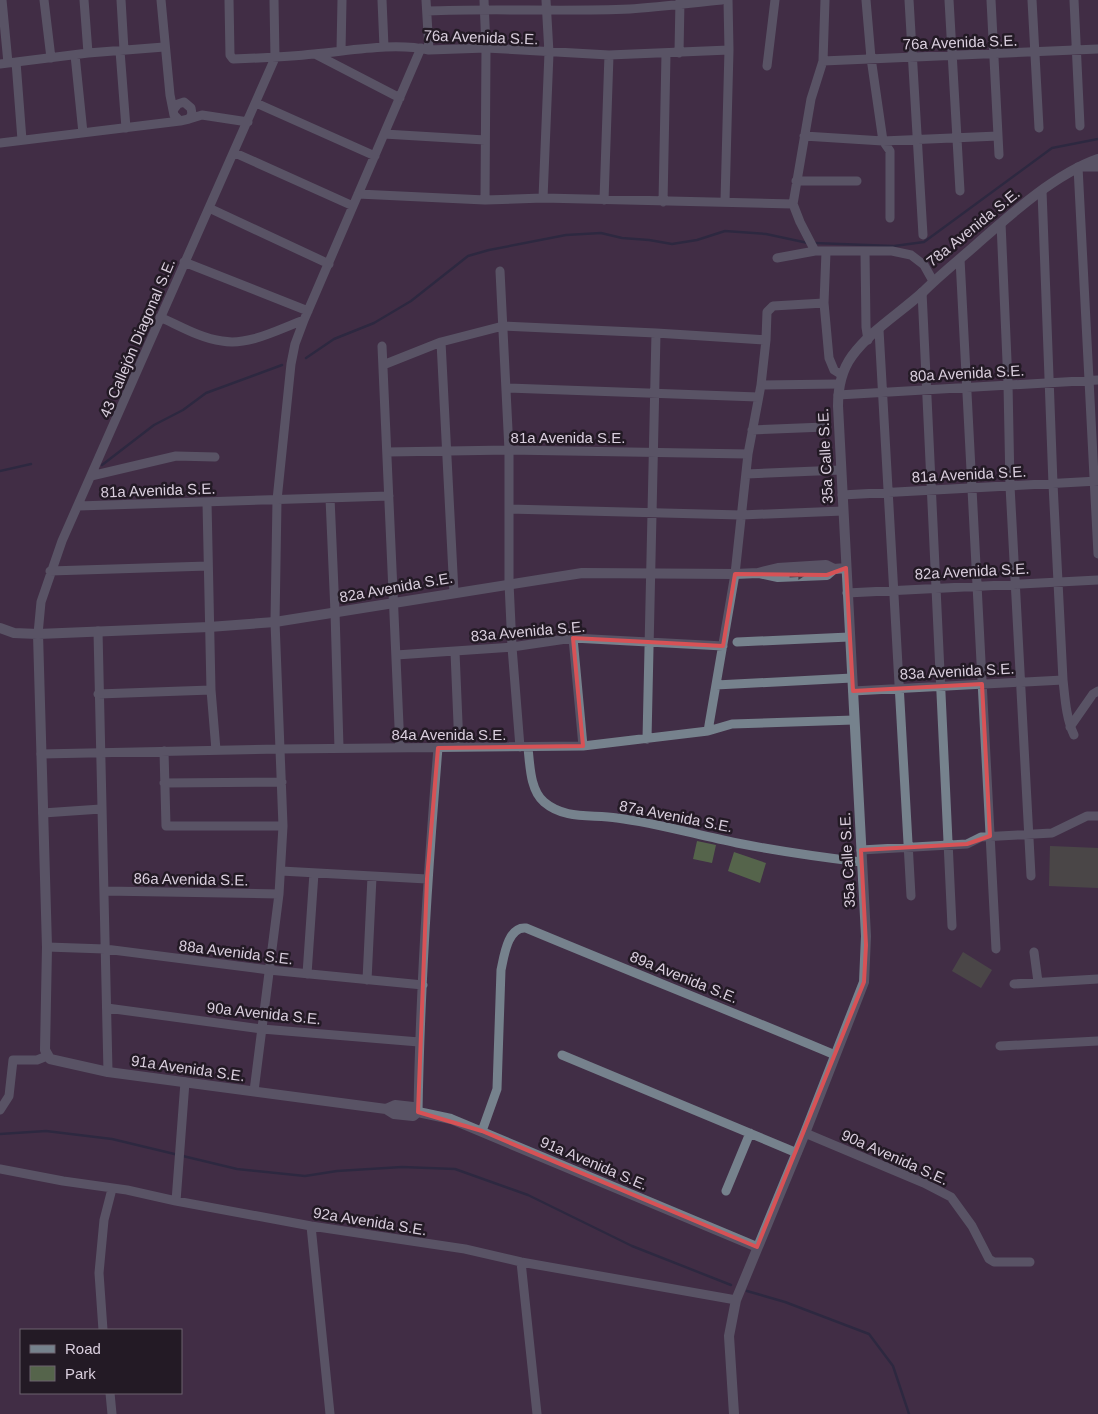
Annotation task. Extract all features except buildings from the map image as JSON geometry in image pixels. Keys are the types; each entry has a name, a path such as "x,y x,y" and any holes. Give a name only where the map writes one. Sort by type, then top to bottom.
{"street":[{"path":"2,0 8,63 22,140"},
{"path":"44,0 51,58"},
{"path":"84,0 88,53"},
{"path":"121,0 126,128"},
{"path":"161,0 170,95 179,107 202,115 248,122"},
{"name":"76a Avenida S.E.","path":"229,0 230,55 234,59 275,58 384,48 486,48 609,55 729,50"},
{"path":"274,0 275,58"},
{"path":"341,51 342,0"},
{"path":"382,0 384,48"},
{"path":"254,1091 281,870 282,782 275,622 277,500 291,364 295,344 308,310 400,98 425,49 426,0"},
{"path":"542,198 549,53 546,0"},
{"path":"588,0 588,10"},
{"path":"427,10 484,4 547,10 588,10 632,4 722,0"},
{"path":"725,201 729,50 728,0"},
{"path":"767,66 775,0"},
{"path":"815,252 793,204 810,99 823,61 825,0"},
{"path":"866,0 871,58 883,142 890,151 890,218"},
{"path":"909,0 923,235"},
{"path":"949,0 960,191"},
{"path":"991,0 999,155"},
{"path":"1032,0 1039,128"},
{"path":"1074,0 1080,126"},
{"path":"679,53 680,2"},
{"path":"484,4 486,48 485,200"},
{"path":"8,63 88,53 164,47"},
{"name":"76a Avenida S.E.","path":"823,61 1098,50"},
{"path":"315,54 400,98"},
{"path":"662,202 666,54"},
{"path":"76,55 83,133"},
{"path":"604,200 609,55"},
{"name":"43 Callejón Diagonal S.E.","path":"38,634 40,602 50,571 120,414 184,262 235,153 275,58"},
{"path":"256,103 375,156"},
{"path":"179,107 175,118 185,120"},
{"path":"179,107 192,111 185,120"},
{"path":"164,122 179,107"},
{"path":"0,143 185,120 202,115"},
{"path":"384,134 485,140"},
{"path":"804,136 883,142 998,136"},
{"path":"235,153 354,206"},
{"name":"78a Avenida S.E.","path":"777,258 815,252 892,251 911,255 924,265 933,281 1001,223 1058,179 1098,159"},
{"path":"1098,167 1078,168 1094,380 1098,554"},
{"path":"796,181 857,182"},
{"path":"1042,192 1053,484 1063,680 1072,731 1092,694 1098,691"},
{"path":"358,194 485,200 542,198 793,204"},
{"path":"209,208 328,264"},
{"path":"1001,223 1010,486 1031,876"},
{"path":"826,252 824,303 828,358 840,385"},
{"path":"865,252 866,327 868,340"},
{"path":"960,259 996,949"},
{"path":"184,262 308,310"},
{"name":"87a Avenida S.E.","path":"500,271 509,450 509,583 512,647 524,748 534,787 542,801 553,808 576,816 616,817 738,843 861,862"},
{"path":"840,385 852,356 933,281"},
{"path":"922,292 952,926"},
{"path":"708,731 735,574 748,454 761,385 767,312 773,306 824,303"},
{"path":"160,317 198,334 222,342 240,342 255,338 304,320"},
{"path":"383,365 441,342 503,326 766,340"},
{"path":"879,330 911,896"},
{"path":"647,739 656,333"},
{"path":"441,342 454,592"},
{"path":"382,346 400,748"},
{"name":"80a Avenida S.E.","path":"761,385 840,385 884,392 1094,380"},
{"name":"35a Calle S.E.","path":"734,1414 729,1336 736,1300 805,1133 864,982 866,945 842,494 840,385"},
{"path":"506,388 758,397"},
{"path":"752,430 825,427"},
{"name":"81a Avenida S.E.","path":"387,452 509,450 748,454"},
{"path":"91,476 176,456 214,458"},
{"path":"746,474 841,470"},
{"name":"81a Avenida S.E.","path":"842,494 1096,481"},
{"name":"81a Avenida S.E.","path":"78,506 389,496"},
{"path":"330,498 336,612 339,748"},
{"path":"207,502 211,690 216,750"},
{"path":"509,509 740,515 843,510"},
{"path":"50,571 208,566"},
{"name":"82a Avenida S.E.","path":"0,628 14,633 38,634 209,627 275,622 509,583 582,573 758,573 778,577 827,575 834,569 846,568"},
{"name":"82a Avenida S.E.","path":"847,592 1098,580"},
{"path":"98,631 108,1072"},
{"path":"0,1110 9,1096 13,1060 37,1060 47,1056 45,1050 46,947 38,634"},
{"path":"737,642 849,637"},
{"path":"573,638 583,746"},
{"name":"83a Avenida S.E.","path":"396,655 512,647 573,638 723,646"},
{"path":"455,652 459,747"},
{"path":"716,685 852,678"},
{"name":"83a Avenida S.E.","path":"853,690 1063,680"},
{"path":"98,694 211,690"},
{"name":"84a Avenida S.E.","path":"41,754 280,748 524,748 583,746 708,731 732,724 854,720"},
{"path":"418,1112 419,1042 427,879 438,748"},
{"path":"164,751 166,826 283,826"},
{"path":"164,782 282,782"},
{"path":"43,813 101,809"},
{"path":"861,850 967,844 981,837 1052,833 1087,816 1098,816"},
{"path":"281,870 427,879"},
{"path":"307,974 314,873"},
{"path":"367,980 372,877"},
{"name":"86a Avenida S.E.","path":"104,892 279,894"},
{"name":"89a Avenida S.E.","path":"482,1131 497,1089 502,964 516,929 526,928 835,1055"},
{"name":"88a Avenida S.E.","path":"46,947 105,949 269,970 423,985"},
{"path":"1034,952 1038,982"},
{"path":"1014,984 1098,978"},
{"name":"90a Avenida S.E.","path":"106,1008 262,1029 419,1042"},
{"path":"1000,1046 1098,1041"},
{"path":"562,1054 796,1153"},
{"name":"91a Avenida S.E.","path":"47,1056 50,1059 108,1072 386,1109 395,1105 413,1107 418,1112 451,1119 482,1131 757,1247"},
{"path":"176,1201 185,1082"},
{"path":"726,1191 750,1133"},
{"name":"90a Avenida S.E.","path":"805,1133 924,1183 951,1197 972,1226 989,1259 994,1262 1030,1262"},
{"name":"92a Avenida S.E.","path":"0,1168 62,1181 127,1190 311,1226 465,1249 521,1262 736,1300"},
{"path":"103,1329 99,1273 104,1220 112,1189"},
{"path":"311,1226 330,1414"},
{"path":"521,1262 537,1414"},
{"path":"110,1394 112,1414"}],"highlighted area":[{"path":"846,568 853,691 982,684 990,836 967,844 861,850 866,945 864,982 757,1247 482,1131 418,1112 427,879 438,748 583,746 573,638 723,646 735,574 827,575"}],"green space":[{"path":"697,841 716,845 712,863 693,859"},
{"path":"1050,846 1098,848 1098,888 1049,886"},
{"path":"734,852 766,863 760,883 728,871"},
{"path":"963,952 992,970 981,988 952,971"}],"waterway":[{"path":"814,243 894,246 924,242 1052,148 1098,139"},
{"path":"306,358 334,339 374,323 411,301 468,256 489,250 566,235 601,233 622,238 672,244 697,240 725,231 766,234 808,243"},
{"path":"102,465 154,425 183,410 206,393 282,365"},
{"path":"0,471 31,464"},
{"path":"0,1134 46,1131 112,1139 237,1169 305,1176 337,1171 402,1167 455,1169 528,1195 632,1246 731,1285"},
{"path":"747,1291 785,1302 869,1334 893,1366 909,1414"}]}
